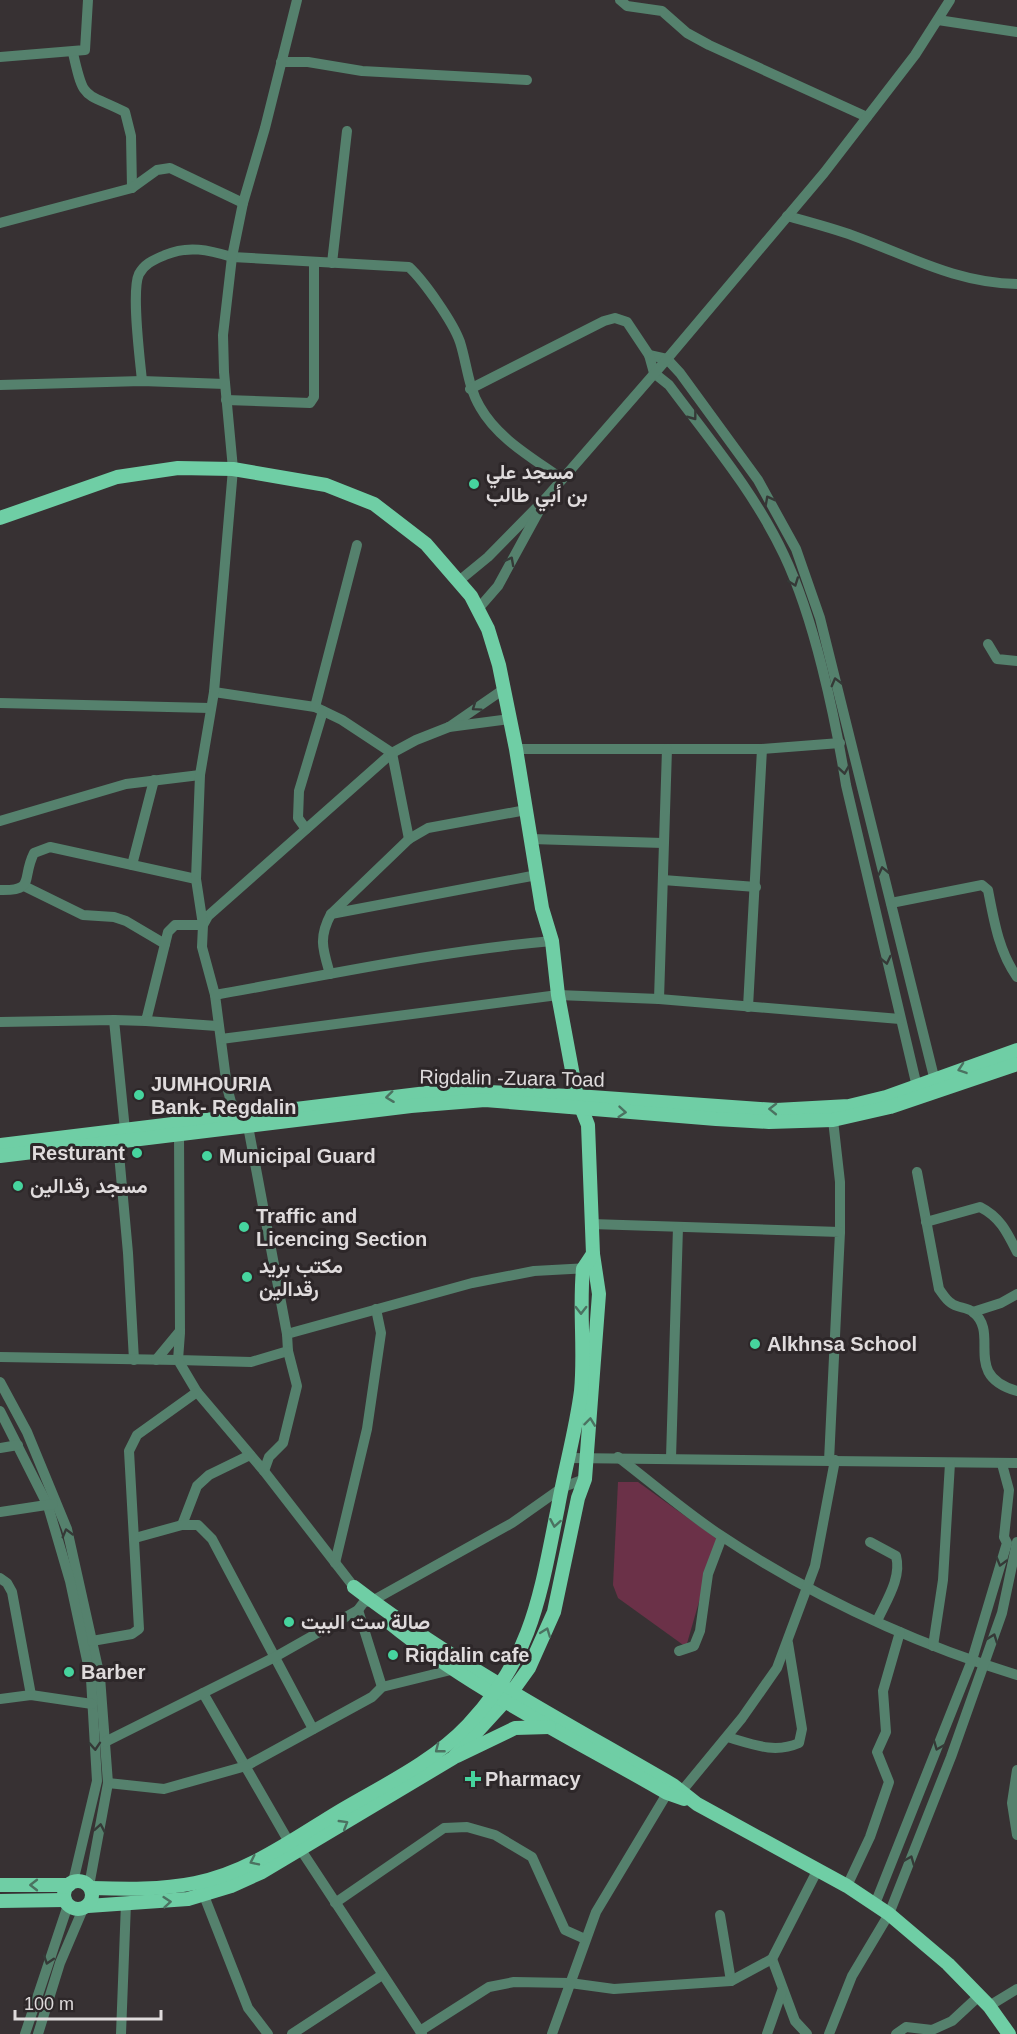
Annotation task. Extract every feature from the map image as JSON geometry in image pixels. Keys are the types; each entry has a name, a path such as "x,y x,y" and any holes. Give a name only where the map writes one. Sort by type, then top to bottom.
{"main road":[{"path":"0,518 117,477 178,468 233,469 326,485 362,498 384,511 426,544 460,580 478,609 495,647 504,689 542,908 552,941 558,995 580,1102 588,1125 591,1224 581,1390 569,1458 537,1610 503,1692 481,1709 467,1725 429,1758 295,1846 262,1872 201,1888 176,1901 86,1907 66,1903 0,1901"},
{"name":"Rigdalin -Zuara Toad","path":"936,1085 1017,1050"},
{"name":"Rigdalin -Zuara Toad","path":"0,1146 125,1130 485,1101 810,1109 867,1103 1017,1064"},
{"name":"Rigdalin -Zuara Toad","path":"580,1102 759,1122 833,1120 865,1115 918,1091"},
{"name":"Rigdalin -Zuara Toad","path":"0,1156 118,1143 244,1122"},
{"path":"453,1758 503,1692 539,1650 554,1612 578,1498 585,1479 585,1459 593,1401 599,1294 590,1263"},
{"path":"354,1587 365,1604 427,1653 472,1680 503,1692 875,1904 948,1964 984,2001 1009,2034"},
{"path":"365,1604 554,1727 674,1790"},
{"path":"472,1680 481,1694 481,1709"},
{"path":"295,1846 453,1758 515,1728 554,1727"},
{"path":"0,1885 85,1882 90,1887 93,1898 86,1907"},
{"path":"66,1903 64,1892 71,1883"},
{"path":"90,1887 201,1888"}],"street":[{"path":"0,57 82,52 87,46 88,0"},
{"path":"264,1471 269,1456 283,1443 297,1386 244,1122 231,1102 227,1087 217,1026 215,995 202,947 203,925 196,879 200,775 214,692 233,469 226,400 223,335 232,257 243,203 265,128 297,0"},
{"path":"620,0 627,6 662,11 687,33 709,45 867,117"},
{"path":"460,580 488,557 546,498 667,359 867,117 915,55 950,0"},
{"path":"938,20 1017,32"},
{"path":"73,53 81,88 94,99 126,112 131,136 132,188"},
{"path":"281,62 308,62 362,71 527,80"},
{"path":"333,263 347,131"},
{"path":"0,223 132,188 157,170 170,168 243,203"},
{"path":"787,216 851,235 938,270 979,282 1017,284"},
{"path":"142,381 137,301 138,276 146,263 177,250 207,249 232,257 314,263 398,264 409,267 415,272 458,338 470,389 481,409 499,432 562,479"},
{"path":"226,400 293,404 310,403 314,397 314,263"},
{"path":"470,389 615,318 627,322 649,355 654,373 669,385 742,481 785,556 809,625 840,743 846,785 918,1091"},
{"path":"649,355 667,359 680,373 758,480 796,549 820,618 936,1085"},
{"path":"669,385 680,373"},
{"path":"0,385 142,381 225,384"},
{"path":"478,609 493,593 546,498"},
{"path":"306,829 298,818 299,791 357,545"},
{"path":"988,644 997,659 1017,661"},
{"path":"203,925 208,916 392,753 416,740 449,727 504,689"},
{"path":"214,692 319,709 342,720 392,753 409,839"},
{"path":"0,703 210,708"},
{"path":"449,727 510,719"},
{"path":"516,749 762,749 840,743"},
{"path":"659,999 667,749"},
{"path":"748,1007 762,749"},
{"path":"0,821 95,792 154,780 200,775"},
{"path":"132,865 154,780"},
{"path":"330,975 322,930 331,914 409,839 428,828 526,810"},
{"path":"531,839 663,843"},
{"path":"0,890 19,890 24,886 34,853 50,847 196,879"},
{"path":"331,914 537,875"},
{"path":"663,880 756,887"},
{"path":"891,903 982,885 988,891 999,940 1008,963 1017,977"},
{"path":"24,886 83,915 114,917 126,921 165,944"},
{"path":"146,1021 168,932 175,925 203,925"},
{"path":"215,995 498,946 552,941"},
{"path":"220,1039 558,995 659,999 900,1019"},
{"path":"0,1022 114,1020 217,1026"},
{"path":"114,1020 125,1130"},
{"path":"552,2034 596,1912 674,1790 726,1737 777,1668 809,1588 832,1460 841,1190 833,1120"},
{"path":"179,1133 180,1331 178,1360 197,1392 264,1471 354,1587"},
{"path":"118,1143 128,1253 134,1360"},
{"path":"917,1172 939,1289 951,1303 973,1312 983,1326 986,1368 1000,1386 1017,1390"},
{"path":"926,1222 980,1207 992,1213 1003,1225 1017,1252"},
{"path":"591,1224 840,1232"},
{"path":"671,1458 678,1227"},
{"path":"287,1334 472,1283 590,1263"},
{"path":"973,1312 1001,1303 1017,1294"},
{"path":"335,1563 367,1429 381,1333 376,1309"},
{"path":"156,1360 180,1331"},
{"path":"0,1357 251,1362 288,1350"},
{"path":"0,1382 27,1432 52,1505 91,1679 92,1704 105,1742 108,1783 90,1887"},
{"path":"92,1641 132,1634 140,1629 129,1450 132,1442 137,1434 197,1392"},
{"path":"0,1411 67,1529 100,1677 98,1781 71,1883"},
{"path":"0,1448 18,1445"},
{"path":"182,1526 197,1486 209,1475 250,1455"},
{"path":"618,1456 722,1536 809,1588 933,1646 1017,1675"},
{"path":"569,1458 618,1456 1017,1463"},
{"path":"933,1646 944,1580 950,1463"},
{"path":"875,1904 972,1660 1007,1542 1004,1536 1009,1490 1002,1464"},
{"path":"105,1742 142,1726 203,1692 275,1657 365,1604 512,1523 563,1486 585,1479"},
{"path":"0,1512 52,1505"},
{"path":"135,1538 182,1526 198,1526 212,1539 313,1729"},
{"path":"679,1650 694,1646 700,1631 708,1574 722,1536"},
{"path":"870,1542 896,1556 898,1563 896,1578 877,1621"},
{"path":"829,2034 852,1976 889,1914 951,1757 1002,1613 1017,1542"},
{"path":"0,1578 7,1583 12,1592 31,1695"},
{"path":"365,1604 382,1687"},
{"path":"847,1886 870,1837 889,1782 877,1752 886,1732 884,1691 900,1632"},
{"path":"726,1737 770,1749 786,1749 800,1743 802,1729 788,1641"},
{"path":"108,1783 164,1789 246,1766 372,1697 382,1687 456,1669"},
{"path":"203,1692 295,1846 421,2033 489,1987 514,1982 570,1983 614,1989 731,1981 772,1959 817,1871"},
{"path":"0,1699 31,1695 92,1704"},
{"path":"1017,1770 1014,1801 1017,1835"},
{"path":"335,1903 444,1828 467,1827 495,1834 532,1857 565,1930 585,1939"},
{"path":"201,1888 249,2008 268,2034"},
{"path":"25,2034 66,1903"},
{"path":"121,2034 126,1903"},
{"path":"38,2034 60,1963 86,1907"},
{"path":"720,1915 731,1981"},
{"path":"772,1959 795,2021 807,2034"},
{"path":"292,2034 382,1976"},
{"path":"896,2034 906,2027 932,2030 952,2021 984,2001 1017,1989"},
{"path":"767,2034 782,1991"}],"shaded area":[{"path":"618,1482 638,1482 717,1539 686,1647 618,1598 613,1585"}],"place":[{"name":"مسجد علي بن أبي طالب","path":"474,484"},
{"name":"JUMHOURIA Bank- Regdalin","path":"139,1095"},
{"name":"Resturant","path":"137,1153"},
{"name":"Municipal Guard","path":"207,1156"},
{"name":"مسجد رقدالين","path":"18,1186"},
{"name":"Traffic and Licencing Section","path":"244,1227"},
{"name":"مكتب بريد رقدالين","path":"247,1277"},
{"name":"Alkhnsa School","path":"755,1344"},
{"name":"صالة ست البيت","path":"289,1622"},
{"name":"Riqdalin cafe","path":"393,1655"},
{"name":"Barber","path":"69,1672"},
{"name":"Pharmacy","path":"473,1779"}]}
